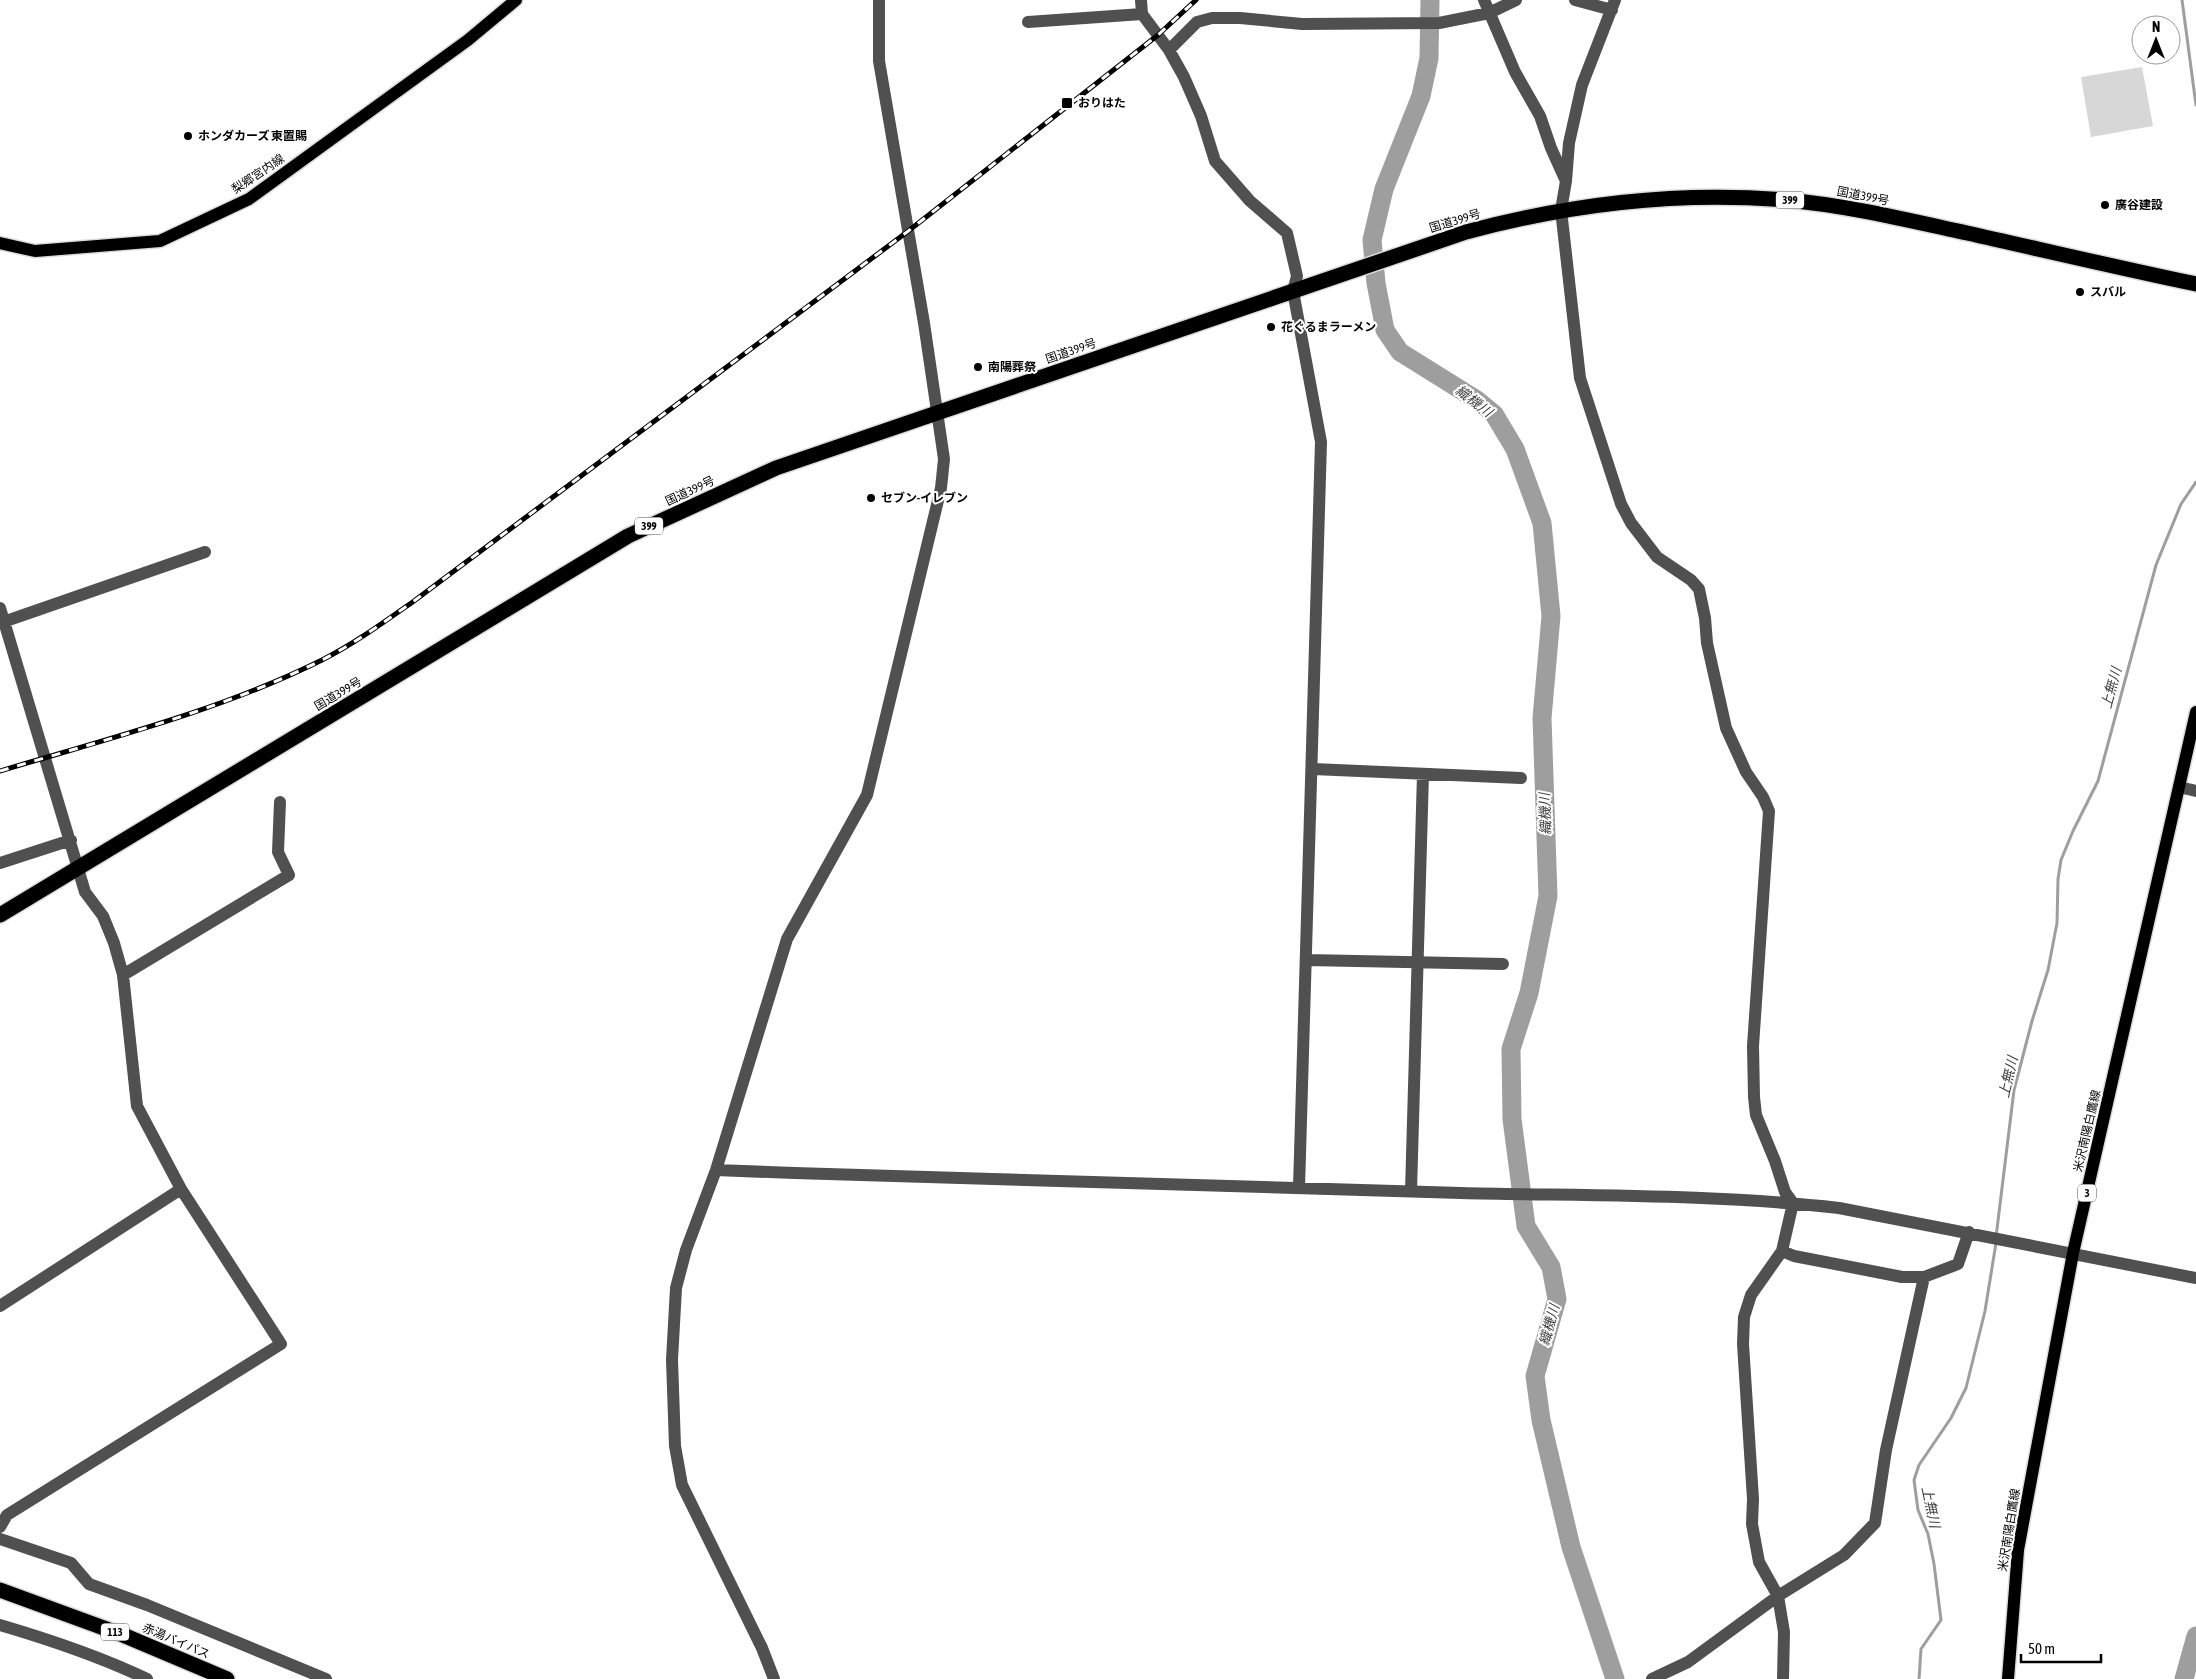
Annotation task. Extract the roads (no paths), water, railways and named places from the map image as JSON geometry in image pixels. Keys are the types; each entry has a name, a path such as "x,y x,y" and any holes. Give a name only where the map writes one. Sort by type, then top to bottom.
{"highway":[{"name":"国道399号","path":"0,915 628,536 776,468 1466,232 1521,217 1620,201 1729,197 1785,200 1836,206 2196,284"},
{"name":"赤湯バイパス","path":"0,1590 123,1635 227,1679"}],"main road":[{"name":"梨郷宮内線","path":"0,243 35,250 160,241 250,199 468,40 516,0"},
{"name":"米沢南陽白鷹線","path":"2008,1679 2018,1550 2073,1253 2196,712"}],"street":[{"path":"774,1679 762,1648 682,1485 675,1446 672,1360 676,1288 688,1242 716,1170 787,939 846,836 867,795 941,488 944,459 924,323 879,61 879,0"},
{"path":"1141,0 1142,14 1169,50 1201,116 1215,161 1250,201 1287,233 1297,276 1293,291 1321,442 1313,770 1298,1188"},
{"path":"1484,0 1515,72 1540,116 1551,148 1566,181"},
{"path":"1169,50 1197,22 1212,18 1240,18 1302,24 1414,25 1439,23 1489,13 1516,0"},
{"path":"1575,0 1614,5 1582,85 1569,143 1566,181 1561,210 1580,378 1621,504 1642,540 1657,557 1691,580 1699,589 1706,618 1707,643 1726,728 1746,772 1763,797 1769,811 1754,1017 1754,1097 1756,1115 1775,1161 1785,1192 1793,1202"},
{"path":"1028,22 1142,14"},
{"path":"2,623 205,552"},
{"path":"0,608 2,623 86,892 103,916 114,943 123,975 137,1106 181,1189 281,1344 3,1511 0,1527"},
{"path":"1313,770 1522,778"},
{"path":"1411,1191 1423,774"},
{"path":"2179,787 2196,791"},
{"path":"123,975 289,875 278,852 280,802"},
{"path":"0,863 70,840"},
{"path":"1306,960 1503,964"},
{"path":"716,1170 1000,1181 1509,1194 1541,1193 1793,1202 1839,1208 1969,1232 2196,1278"},
{"path":"0,1306 181,1189"},
{"path":"1783,1679 1784,1632 1778,1596 1759,1562 1752,1524 1753,1499 1742,1344 1744,1318 1751,1295 1782,1251 1793,1202"},
{"path":"1782,1251 1794,1256 1902,1277 1924,1277 1958,1264 1969,1232"},
{"path":"1652,1679 1688,1662 1778,1596 1844,1555 1875,1523 1886,1450 1924,1277"},
{"path":"0,1539 71,1563 89,1584 147,1605 298,1673 326,1679"},
{"path":"0,1625 109,1660 147,1679"}],"waterway":[{"name":"織機川","path":"1430,0 1429,58 1421,96 1384,189 1372,240 1376,283 1385,330 1400,352 1477,400 1494,414 1515,449 1542,523 1551,616 1542,718 1548,896 1529,993 1511,1049 1512,1119 1526,1226 1551,1267 1557,1299 1535,1376 1541,1420 1571,1547 1615,1679"},
{"name":"上無川","path":"2182,0 2196,105"},
{"name":"上無川","path":"1996,1237 2014,1090 2048,970 2057,923 2058,879 2061,860 2098,781 2156,565 2181,504 2196,482"},
{"name":"上無川","path":"1919,1679 1921,1649 1941,1620 1934,1564 1928,1534 1918,1510 1914,1480 1919,1465 1951,1418 1966,1388 1985,1311 1996,1243"},
{"path":"2184,1679 2196,1636"}],"railway":[{"path":"0,771 123,735 245,694 322,660 357,640 414,601 907,232 1158,35 1196,0"}],"place":[{"name":"おりはた","path":"1067,103"},
{"name":"ホンダカーズ 東置賜","path":"188,136"},
{"name":"廣谷建設","path":"2105,205"},
{"name":"スバル","path":"2080,292"},
{"name":"花ぐるまラーメン","path":"1271,327"},
{"name":"南陽葬祭","path":"978,367"},
{"name":"セブン-イレブン","path":"871,498"}]}
